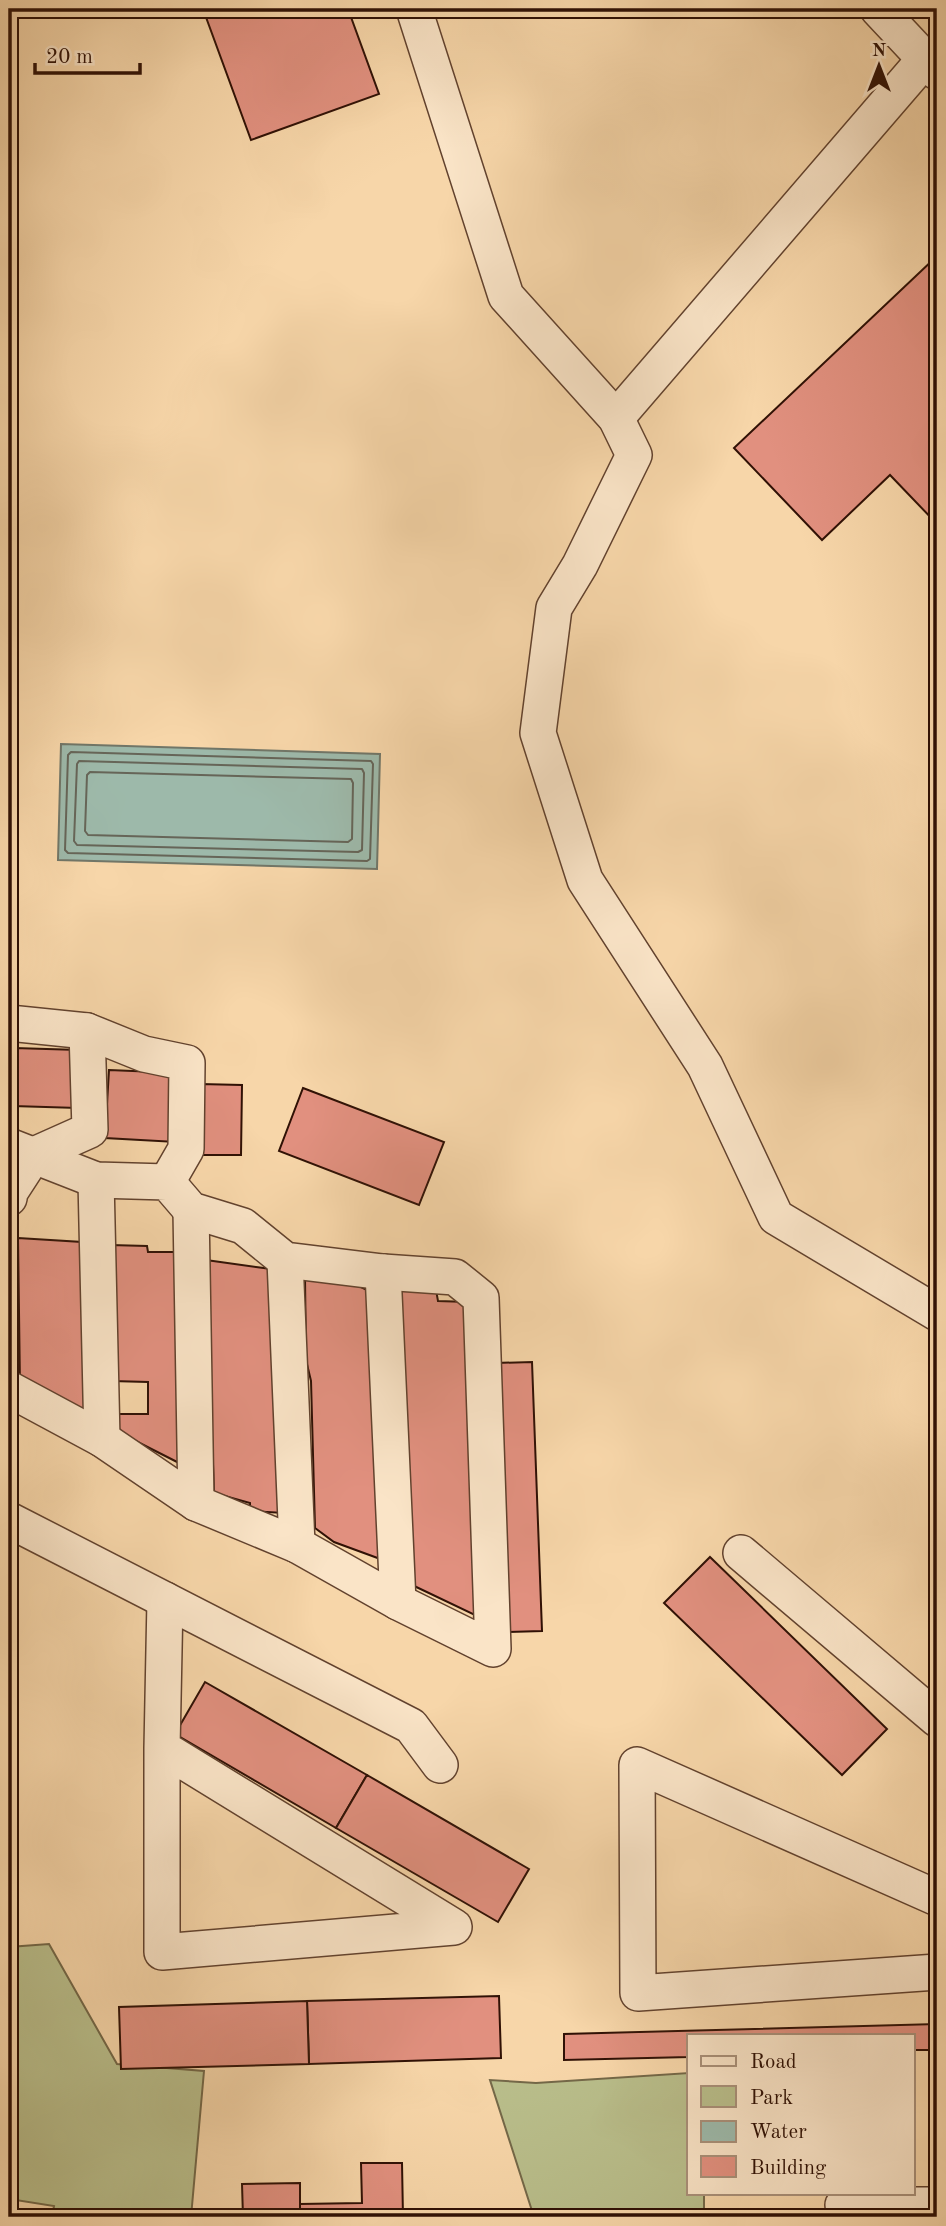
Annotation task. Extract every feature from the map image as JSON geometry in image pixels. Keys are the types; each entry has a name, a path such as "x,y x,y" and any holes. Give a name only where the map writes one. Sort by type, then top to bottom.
{"lane":[{"path":"414,9 506,296 616,418 634,455 580,565 554,608 538,733 585,880 705,1066 776,1217 937,1313"},
{"path":"616,418 931,66 878,9"},
{"path":"9,1023 87,1031 144,1054 187,1063 186,1149 167,1182"},
{"path":"21,1150 90,1130 87,1031"},
{"path":"9,1389 102,1439 196,1503 297,1545 398,1602 494,1649 481,1298 455,1277 383,1272 285,1260 243,1226 191,1210 167,1182 96,1180 21,1150"},
{"path":"9,1198 21,1150"},
{"path":"96,1180 102,1439"},
{"path":"191,1210 196,1503"},
{"path":"285,1260 297,1545"},
{"path":"383,1272 398,1602"},
{"path":"9,1520 411,1726 440,1765"},
{"path":"741,1553 937,1719"},
{"path":"162,1748 454,1927 162,1952 162,1748 165,1600"},
{"path":"937,1898 637,1765 638,1993 937,1972"},
{"path":"844,2205 937,2205"}],"green space":[{"path":"49,1944 117,2064 204,2071 191,2217 52,2217 54,2206 16,2200 9,2204 9,2147 15,2146 9,2124 9,1947"},
{"path":"687,2073 687,2194 704,2194 704,2217 534,2217 490,2080 536,2083"}],"water":[{"path":"61,744 380,754 377,869 58,860"}],"building":[{"path":"203,9 348,9 379,94 251,140"},
{"path":"937,256 937,524 890,475 822,540 734,448"},
{"path":"14,1048 79,1050 78,1108 13,1106"},
{"path":"109,1070 180,1073 176,1142 105,1138"},
{"path":"200,1084 242,1085 241,1155 199,1155"},
{"path":"303,1088 444,1142 419,1205 279,1151"},
{"path":"18,1238 82,1242 87,1414 20,1386"},
{"path":"110,1245 147,1246 148,1252 180,1252 185,1466 116,1431 115,1414 148,1414 148,1382 112,1381"},
{"path":"206,1260 271,1269 284,1513 250,1511 250,1503 214,1493"},
{"path":"305,1278 355,1284 371,1292 383,1560 334,1542 315,1528 311,1381 306,1360"},
{"path":"398,1289 436,1290 438,1301 468,1302 479,1617 410,1584"},
{"path":"532,1362 542,1631 506,1632 496,1363"},
{"path":"710,1557 887,1729 842,1775 664,1603"},
{"path":"205,1682 367,1775 336,1828 175,1734"},
{"path":"9,1703 14,1703 14,1732 9,1732"},
{"path":"367,1775 529,1869 498,1922 336,1828"},
{"path":"9,1917 13,1917 15,1940 9,1941"},
{"path":"499,1996 501,2058 309,2064 307,2001"},
{"path":"307,2001 309,2064 121,2069 119,2007"},
{"path":"937,2024 937,2050 914,2050 914,2034 687,2034 687,2057 564,2060 564,2034"},
{"path":"361,2163 402,2163 403,2217 300,2217 300,2204 362,2203"},
{"path":"300,2183 300,2217 243,2217 242,2184"}]}
